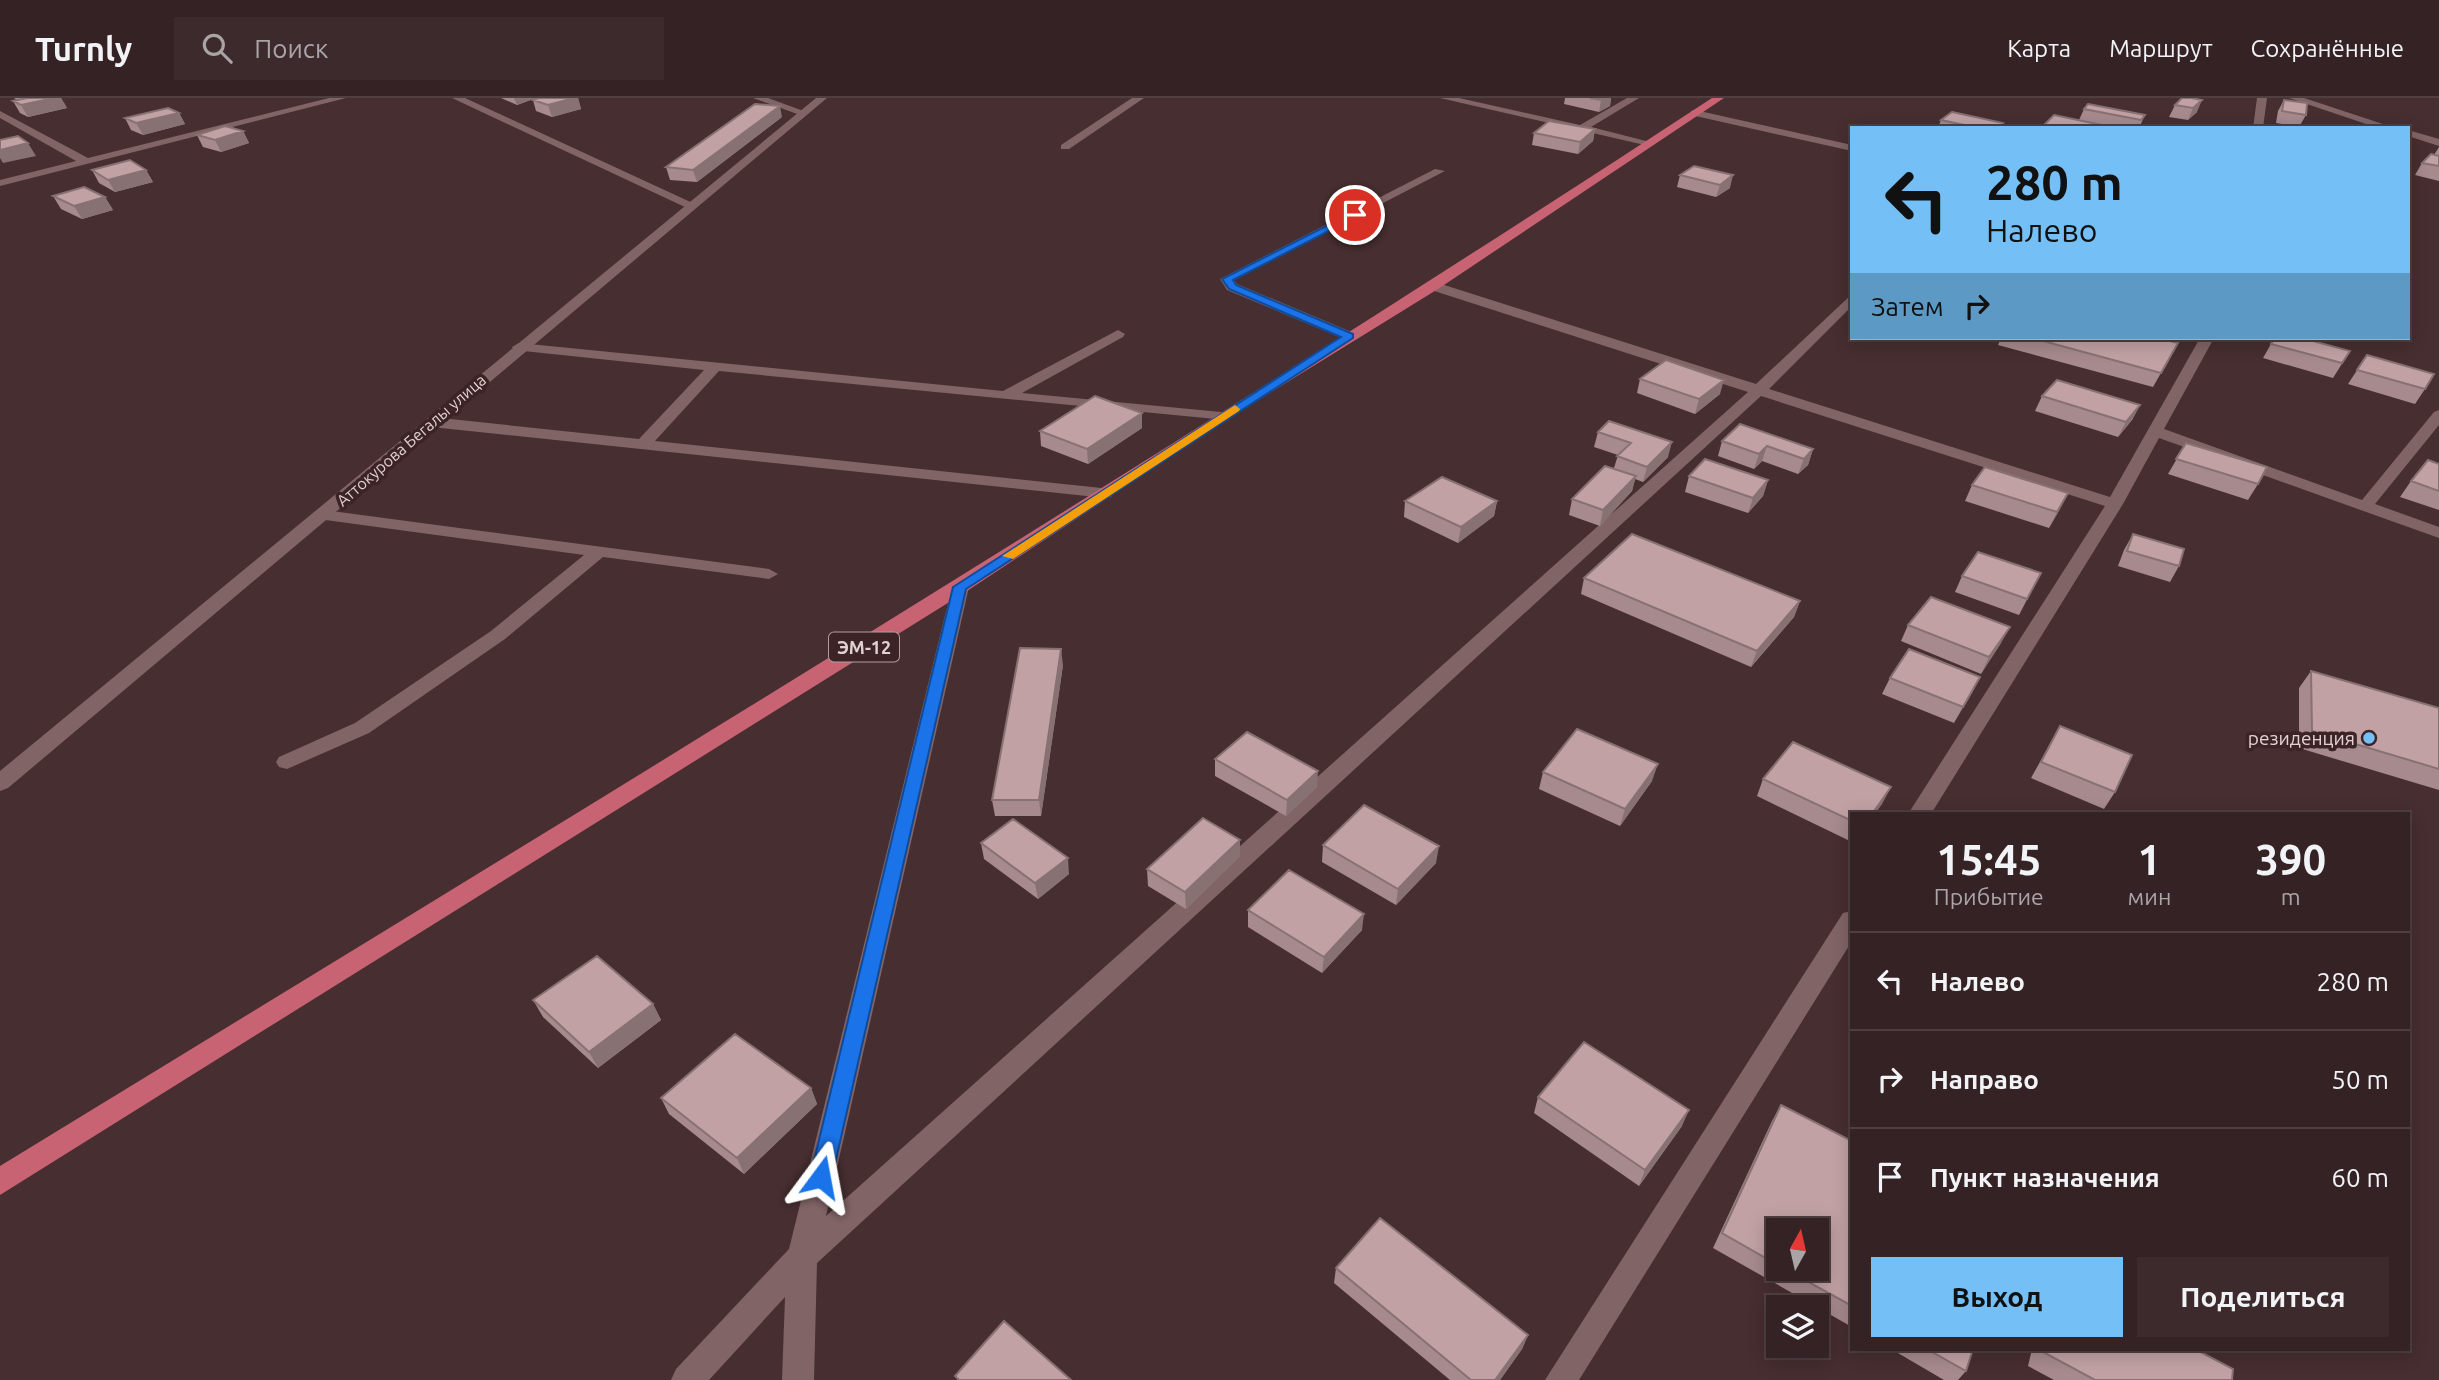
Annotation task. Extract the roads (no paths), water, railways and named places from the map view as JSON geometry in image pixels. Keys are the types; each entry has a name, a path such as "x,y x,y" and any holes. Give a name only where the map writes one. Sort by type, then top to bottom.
{"highway":[{"name":"ЭМ-12","path":"0,1182 960,587 1221,417 1433,286 1719,98"}],"street":[{"path":"0,183 341,98"},
{"path":"457,98 691,205"},
{"path":"758,98 804,113"},
{"name":"Аттокурова Бегалы улица","path":"0,783 324,515 519,347 822,98"},
{"path":"1065,147 1139,98"},
{"path":"1446,98 1649,143"},
{"path":"1581,128 1634,98"},
{"path":"2258,126 2262,98"},
{"path":"2294,98 2384,126"},
{"path":"1695,113 1850,148"},
{"path":"0,114 87,162"},
{"path":"2410,134 2439,143"},
{"path":"1349,336 1232,287 1227,279 1439,171"},
{"path":"1433,286 2115,504"},
{"path":"687,1380 802,1257 1758,391 1850,300"},
{"path":"1005,396 1118,334"},
{"path":"1920,812 2115,504 2206,340"},
{"path":"519,347 1221,417"},
{"path":"643,444 715,367"},
{"path":"2366,505 2439,415"},
{"path":"431,422 1105,493"},
{"path":"2157,432 2439,533"},
{"path":"324,515 769,574"},
{"path":"287,762 362,728 498,635 598,552"},
{"path":"798,1380 802,1257 960,587"},
{"path":"1561,1380 1850,923"}],"place":[{"name":"резиденция","path":"2369,738"}]}
